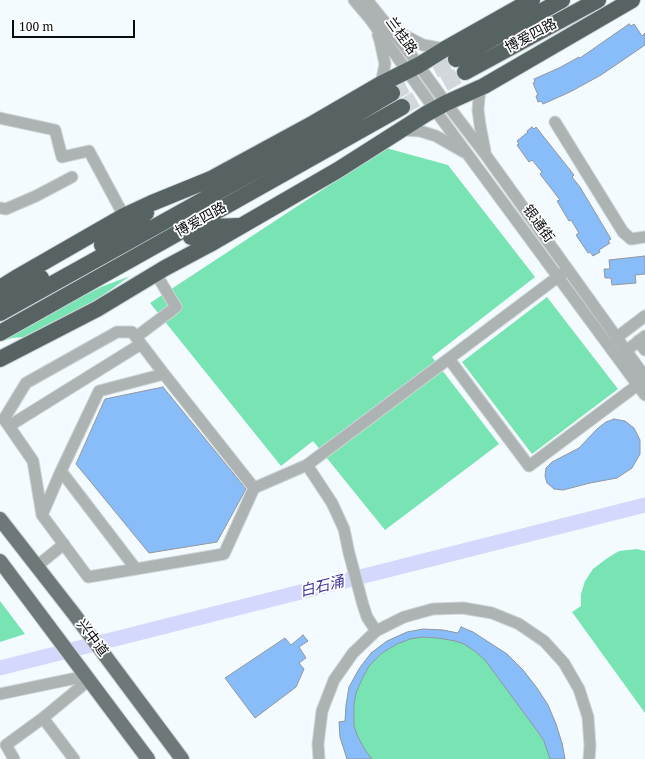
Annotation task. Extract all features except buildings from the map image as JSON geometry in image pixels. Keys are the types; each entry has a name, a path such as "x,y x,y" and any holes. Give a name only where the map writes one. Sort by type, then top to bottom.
{"highway":[{"path":"0,288 124,216 211,179 308,126 387,89 413,68 456,60 532,0"},
{"name":"博爱四路","path":"456,60 562,0"},
{"name":"博爱四路","path":"456,60 598,0"},
{"path":"0,359 97,309 338,170 440,106 484,86 632,0"},
{"name":"博爱四路","path":"0,313 338,125 387,89"},
{"name":"博爱四路","path":"0,333 402,107"},
{"path":"0,301 13,292 107,242 142,216 159,206 198,189 211,179"},
{"path":"144,252 163,251 211,227 241,226"}],"main road":[{"name":"兴中道","path":"0,519 182,759"},
{"name":"兴中道","path":"0,561 148,759"}],"street":[{"name":"兰桂路","path":"354,0 373,15 413,68"},
{"name":"兰桂路","path":"367,0 373,15"},
{"path":"373,15 400,33 456,60"},
{"path":"373,15 385,64 387,89"},
{"name":"银通街","path":"413,68 440,106 472,159 558,277 643,380"},
{"path":"484,86 479,98 478,110 485,154"},
{"name":"银通街","path":"440,106 485,154 626,351 643,380 645,395"},
{"path":"0,118 55,130 62,157 89,151 124,216"},
{"path":"555,122 623,232 631,239 645,237"},
{"path":"401,130 420,131 436,136 462,151 472,159"},
{"path":"0,208 6,209 36,196 72,177"},
{"path":"254,488 132,332 117,332 26,384 4,419 33,461 42,515 88,577 224,554 254,488 307,465 567,270"},
{"path":"9,426 139,340 176,307 156,274"},
{"path":"616,338 645,316"},
{"path":"626,351 643,342"},
{"path":"449,358 529,466 643,380"},
{"path":"42,515 99,391 164,374"},
{"path":"307,465 332,503 344,529 358,590 367,617 376,631"},
{"path":"61,471 136,569"},
{"path":"37,566 64,544"},
{"path":"319,759 318,744 322,711 334,680 353,653 376,631 404,617 433,609 463,608 492,613 520,624 544,641 564,663 579,689 588,717 590,746 588,759"},
{"path":"0,694 87,678"},
{"path":"14,759 6,745 42,718 87,678"},
{"path":"42,718 74,759"}],"green space":[{"path":"386,148 448,165 535,277 432,357 499,444 385,530 313,441 281,466 150,303"},
{"path":"130,276 92,303 25,337 12,338 0,342 29,324 79,298 101,287"},
{"path":"547,297 618,389 532,454 462,362"},
{"path":"637,549 645,551 645,713 572,612 581,606 581,594 585,581 593,569 619,551"},
{"path":"0,601 25,634 0,642"},
{"path":"461,627 473,632 507,654 523,670 548,705 562,743 565,759 347,759 340,737 339,722 345,721 349,687 359,669 371,653 387,641 407,632 423,629 443,630 458,633"}],"waterway":[{"name":"白石涌","path":"0,668 645,505"}],"tunnel":[{"path":"392,93 456,59"},
{"path":"402,107 465,72"}]}
